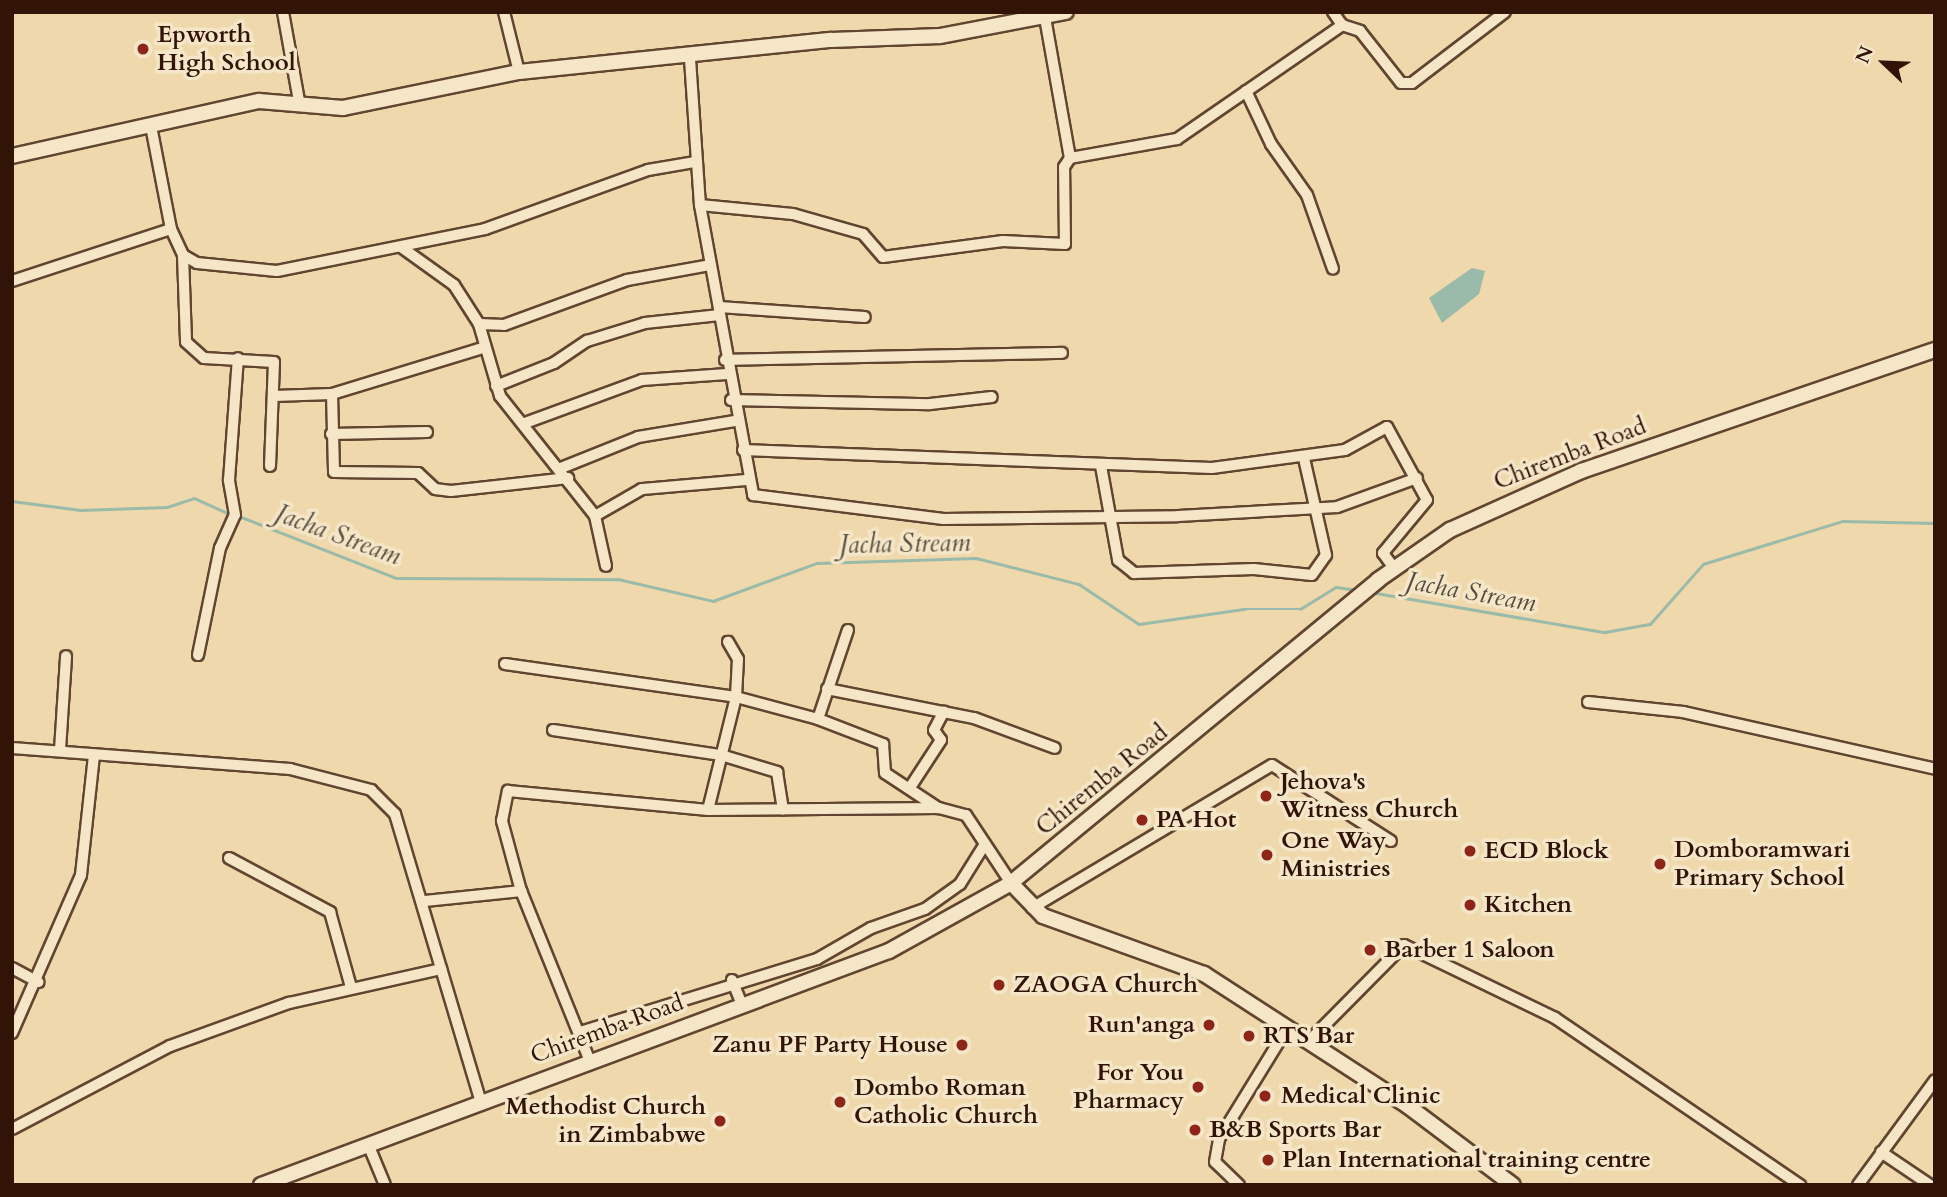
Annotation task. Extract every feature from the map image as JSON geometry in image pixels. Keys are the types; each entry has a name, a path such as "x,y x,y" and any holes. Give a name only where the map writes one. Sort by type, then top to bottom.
{"main road":[{"path":"12,156 259,100 299,101 343,108 519,72 690,59 831,40 940,36 1066,12"},
{"name":"Chiremba Road","path":"261,1185 589,1059 889,951 1011,883 1378,580 1521,494 1935,350"},
{"path":"1011,883 1032,908 1204,974 1309,1041 1513,1185"}],"street":[{"path":"283,12 299,101"},
{"path":"504,12 519,72"},
{"path":"1334,12 1342,25 1360,31 1401,83 1412,83 1506,12"},
{"path":"700,205 816,221 863,234 883,257 1003,241 1065,244 1064,167 1070,158 1045,18"},
{"path":"1070,158 1177,139 1342,25"},
{"path":"690,59 700,205 719,311 731,400 747,480 753,495 767,501 919,512 943,519 1110,515 1315,509 1375,497 1417,478"},
{"path":"1246,91 1271,144 1307,195 1333,269"},
{"path":"151,125 171,229 183,256 186,342 204,358 274,362 270,466"},
{"path":"183,256 239,271 277,271 485,229 649,170 695,162"},
{"path":"12,281 171,229"},
{"path":"401,247 454,285 479,324 482,348 496,386 595,516 606,566"},
{"path":"479,324 504,325 627,280 710,265"},
{"path":"496,386 554,363 587,341 645,324 719,311 865,317"},
{"path":"274,396 332,394 482,348"},
{"path":"725,360 1062,353"},
{"path":"198,655 220,548 235,515 229,480 238,358"},
{"path":"525,422 642,380 727,374"},
{"path":"332,394 334,472 418,472 435,489 451,491 568,478"},
{"path":"731,400 930,404 992,397"},
{"path":"561,468 639,437 735,421"},
{"path":"743,450 1101,466 1212,468 1304,458 1345,450 1387,427 1427,500 1383,553 1394,568"},
{"path":"331,434 427,432"},
{"path":"1101,466 1118,560 1134,573 1254,569 1312,575 1326,555 1304,458"},
{"path":"595,516 642,489 747,480"},
{"path":"818,719 848,630"},
{"path":"708,810 736,697 738,659 728,642"},
{"path":"60,750 66,656"},
{"path":"505,664 736,697 818,719 883,744 885,773 911,786 939,808"},
{"path":"827,689 944,711 1055,748"},
{"path":"1588,702 1683,712 1935,769"},
{"path":"911,786 941,740 934,730 944,711"},
{"path":"553,730 721,755 776,772 783,810"},
{"path":"12,748 290,769 370,790 395,814 425,901 441,969 480,1100"},
{"path":"12,1033 38,982 81,875 94,755"},
{"path":"1032,908 1272,765 1391,841"},
{"path":"589,1059 521,891 502,821 508,791 708,810 939,808 966,815 1011,883"},
{"path":"580,1032 732,981 817,959 871,928 925,909 960,884 985,844"},
{"path":"229,858 330,912 351,987"},
{"path":"425,901 521,891"},
{"path":"1309,1041 1404,945 1555,1018 1800,1185"},
{"path":"12,968 38,982"},
{"path":"12,1129 170,1046 351,987 441,969"},
{"path":"732,981 743,1005"},
{"path":"1239,1185 1215,1163 1219,1139 1288,1027"},
{"path":"1858,1185 1935,1080"},
{"path":"368,1143 384,1185"},
{"path":"1881,1152 1930,1185"}],"shaded area":[{"path":"1472,268 1485,271 1479,294 1442,323 1429,298"}],"waterway":[{"name":"Jacha Stream","path":"12,501 80,510 167,507 194,498 232,515"},
{"name":"Jacha Stream","path":"239,516 396,578 618,579 713,601 817,563 976,558 1079,584 1139,624 1245,609 1300,609 1336,587 1357,590"},
{"name":"Jacha Stream","path":"1370,592 1605,632 1650,624 1703,564 1843,521 1935,523"}],"place":[{"name":"Epworth High School","path":"143,49"},
{"name":"Jehova's Witness Church","path":"1266,796"},
{"name":"PA Hot","path":"1142,820"},
{"name":"ECD Block","path":"1470,851"},
{"name":"One Way Ministries","path":"1267,855"},
{"name":"Domboramwari Primary School","path":"1660,864"},
{"name":"Kitchen","path":"1470,905"},
{"name":"Barber 1 Saloon","path":"1370,950"},
{"name":"ZAOGA Church","path":"999,985"},
{"name":"Run'anga","path":"1209,1025"},
{"name":"RTS Bar","path":"1249,1036"},
{"name":"Zanu PF Party House","path":"962,1045"},
{"name":"For You Pharmacy","path":"1198,1087"},
{"name":"Medical Clinic","path":"1265,1096"},
{"name":"Dombo Roman Catholic Church","path":"840,1102"},
{"name":"Methodist Church in Zimbabwe","path":"720,1121"},
{"name":"B&B Sports Bar","path":"1195,1130"},
{"name":"Plan International training centre","path":"1268,1160"}]}
